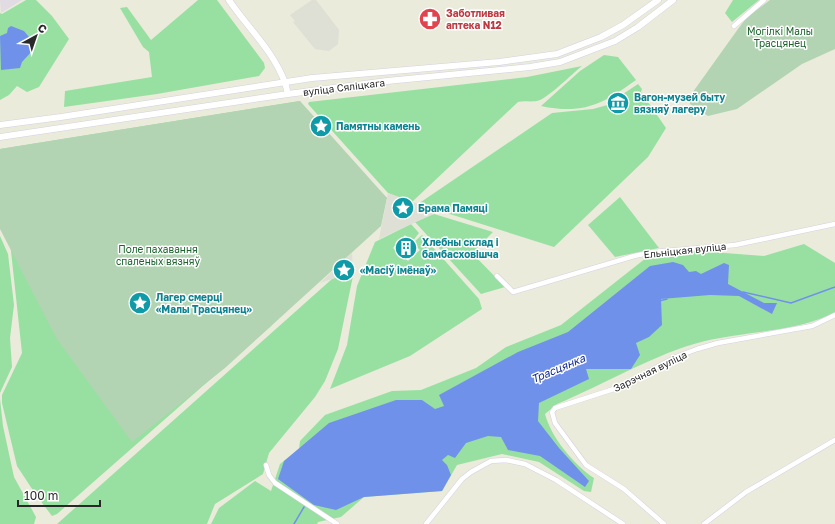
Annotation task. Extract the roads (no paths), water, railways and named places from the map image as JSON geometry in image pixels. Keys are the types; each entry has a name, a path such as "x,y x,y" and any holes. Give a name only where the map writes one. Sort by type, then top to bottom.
{"main road":[{"path":"229,0 277,64 286,81 288,94"},
{"name":"вуліца Сяліцкага","path":"0,125 61,117 286,81 500,62 557,54 601,37 623,25 658,0"},
{"name":"вуліца Сяліцкага","path":"0,137 288,94 388,81 530,67 560,62 615,41 638,27 673,0"},
{"path":"8,124 10,136"}],"street":[{"path":"734,26 764,0"},
{"name":"Ельніцкая вуліца","path":"497,276 513,292 634,256 653,252 735,245 835,224"},
{"name":"Зарэчная вуліца","path":"664,524 624,489 586,465 555,423 552,417 552,412 555,408 620,387 676,357 697,349 718,343 812,326 835,315"},
{"path":"704,524 746,492 835,440"},
{"path":"426,524 462,479 471,472 491,462 506,460 524,464 556,480 623,524"},
{"path":"266,465 269,475 275,483 337,524"}],"water":[{"path":"11,26 24,31 29,37 32,38 34,49 22,62 20,68 1,70 0,36 7,33 8,28"},
{"path":"673,262 683,265 689,272 696,271 701,274 724,263 729,265 728,284 764,303 777,303 772,314 739,296 710,295 661,299 662,325 649,337 636,343 640,355 631,369 586,369 589,379 539,403 538,421 559,448 589,481 585,487 540,456 508,450 501,437 488,436 466,443 455,458 448,455 442,460 447,465 451,475 442,491 364,497 336,510 314,505 278,479 284,461 329,423 396,400 422,400 435,409 444,406 439,395 518,352 568,332 650,266"}],"waterway":[{"name":"Трасцянка","path":"743,292 791,303 835,287"},
{"name":"Трасцянка","path":"659,301 667,299"},
{"name":"Трасцянка","path":"294,524 304,507"}],"place":[{"name":"Заботливая аптека N12","path":"430,19"},
{"name":"Вагон-музей быту вязняў лагеру","path":"618,103"},
{"name":"Памятны камень","path":"321,126"},
{"name":"Брама Памяці","path":"403,208"},
{"name":"Хлебны склад і бамбасховішча","path":"406,248"},
{"name":"«Масіў імёнаў»","path":"344,270"},
{"name":"Лагер смерці «Малы Трасцянец»","path":"140,303"}],"park label":[{"name":"Могілкі Малы Трасцянец","path":"780,36"},
{"name":"Поле пахавання спаленых вязняў","path":"158,254"}]}
